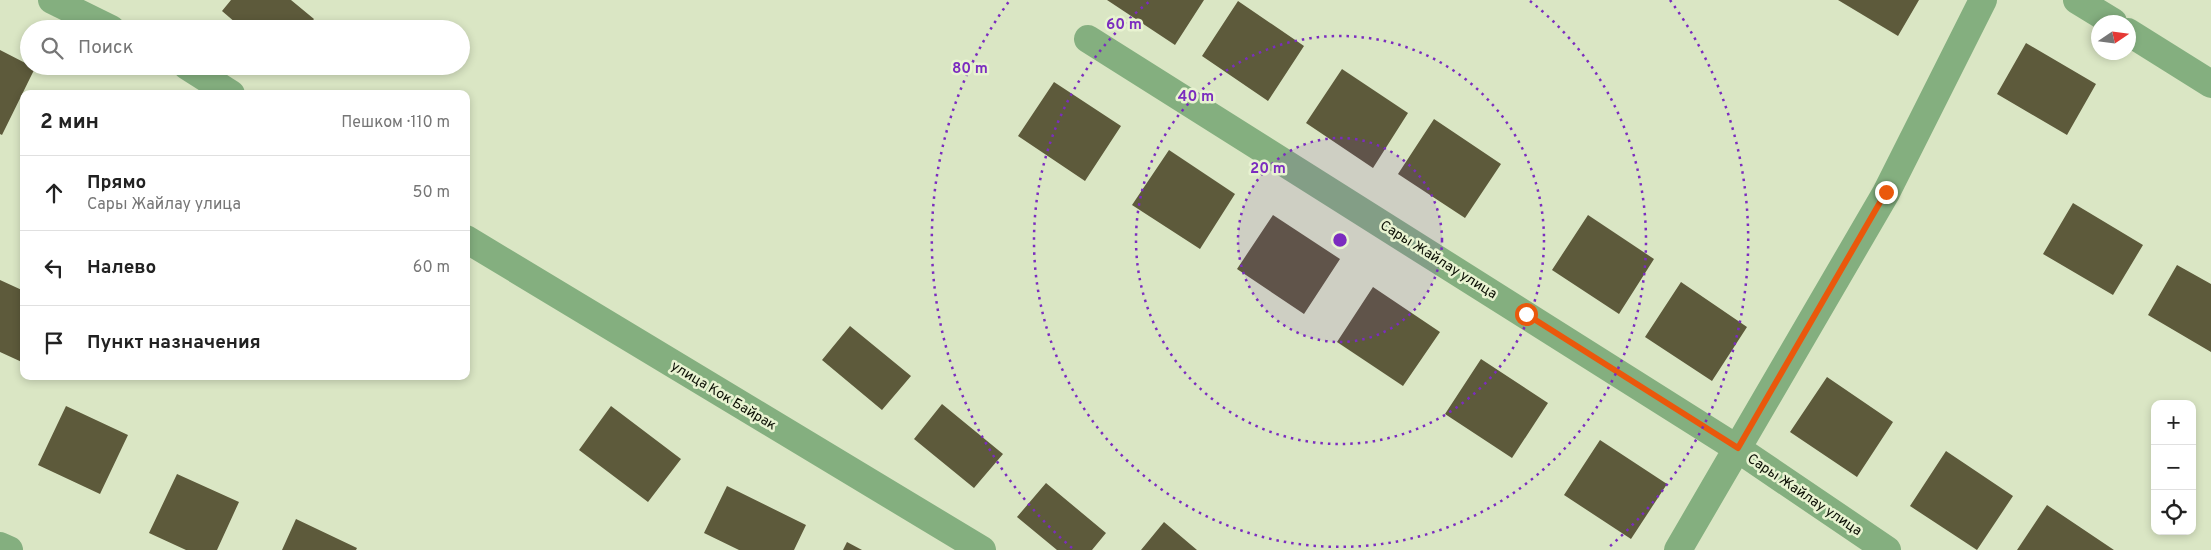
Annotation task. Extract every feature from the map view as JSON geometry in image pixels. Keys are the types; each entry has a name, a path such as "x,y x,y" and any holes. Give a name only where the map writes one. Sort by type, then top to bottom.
{"street":[{"path":"52,0 93,20"},
{"path":"1678,550 1886,192 1983,0"},
{"path":"2078,0 2102,15"},
{"path":"2136,37 2211,84"},
{"name":"Сары Жайлау улица","path":"1088,39 1738,448 1887,550"},
{"path":"200,75 225,90"},
{"name":"улица Кок Байрак","path":"470,241 982,550"},
{"path":"0,546 9,550"}],"building":[{"path":"231,0 291,0 314,19 232,20 222,11"},
{"path":"1107,0 1204,0 1175,45"},
{"path":"1838,0 1919,0 1898,36"},
{"path":"1238,1 1304,46 1268,101 1202,56"},
{"path":"2026,43 2096,84 2067,135 1997,94"},
{"path":"0,50 20,60 20,75 32,75 24,90 20,90 20,98 2,135 0,134"},
{"path":"1342,69 1408,113 1373,168 1306,123"},
{"path":"1054,82 1121,126 1085,181 1018,136"},
{"path":"1434,119 1501,164 1465,218 1398,174"},
{"path":"1169,150 1235,194 1200,249 1132,205"},
{"path":"2073,203 2143,245 2113,295 2043,254"},
{"path":"1273,215 1340,259 1304,314 1237,269"},
{"path":"1588,215 1654,259 1619,314 1552,270"},
{"path":"2177,265 2211,284 2211,352 2148,315"},
{"path":"0,280 20,289 20,361 0,352"},
{"path":"1681,282 1747,327 1712,381 1645,337"},
{"path":"1373,287 1440,332 1403,386 1337,342"},
{"path":"850,326 911,376 882,410 822,360"},
{"path":"1481,359 1548,403 1512,458 1445,414"},
{"path":"1827,377 1893,422 1857,477 1790,432"},
{"path":"942,404 1003,454 974,488 914,439"},
{"path":"66,406 128,435 100,494 38,465"},
{"path":"611,406 681,459 648,502 579,450"},
{"path":"1600,440 1667,484 1631,539 1564,495"},
{"path":"1946,451 2013,496 1977,550 1910,506"},
{"path":"177,474 239,502 217,550 186,550 149,533"},
{"path":"1046,483 1106,533 1092,550 1057,550 1017,517"},
{"path":"727,486 806,525 794,550 739,550 704,533"},
{"path":"2047,505 2114,550 2017,550"},
{"path":"296,519 357,548 356,550 282,550"},
{"path":"1164,522 1197,550 1141,550"},
{"path":"847,542 862,550 843,550"}],"route":[{"path":"1526,314 1738,448 1886,192"}]}
